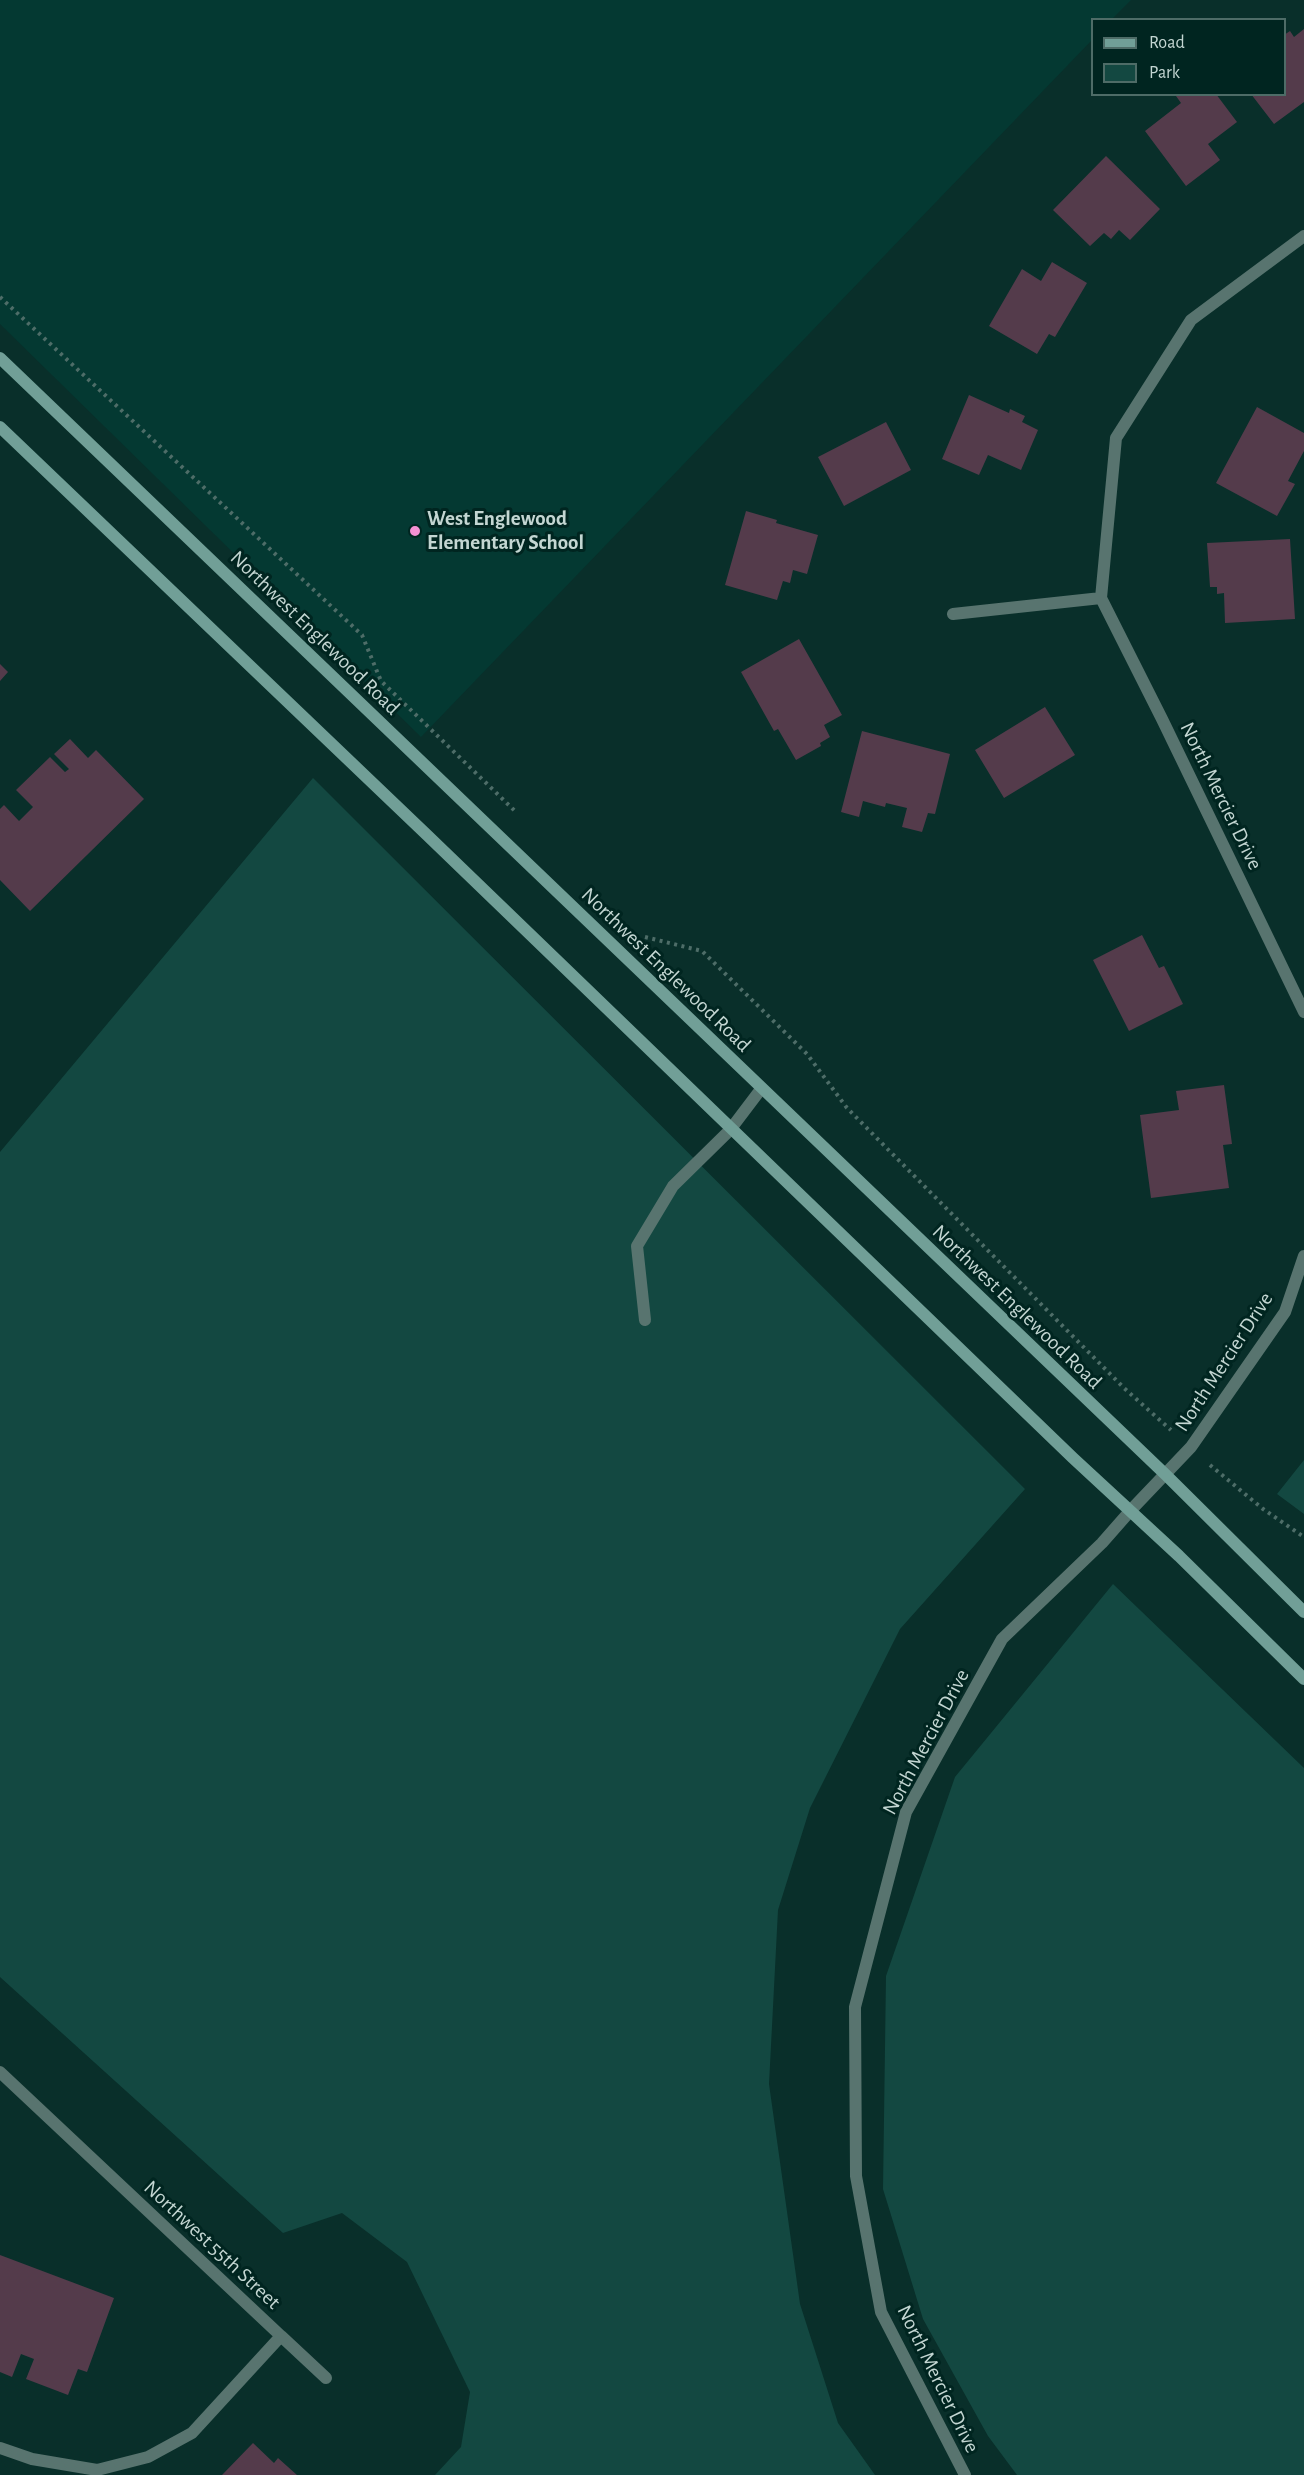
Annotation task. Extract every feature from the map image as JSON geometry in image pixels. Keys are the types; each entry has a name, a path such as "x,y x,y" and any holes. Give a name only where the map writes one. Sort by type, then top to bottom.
{"main road":[{"name":"Northwest Englewood Road","path":"0,358 1166,1475 1304,1612"},
{"path":"0,427 418,826 730,1130 1073,1458 1131,1510 1304,1679"}],"street":[{"path":"953,614 1101,598 1116,438 1191,320 1304,236"},
{"name":"North Mercier Drive","path":"1101,598 1304,1012"},
{"path":"645,1320 637,1246 673,1186 730,1130 761,1089"},
{"name":"North Mercier Drive","path":"965,2475 881,2312 856,2176 855,2007 906,1812 1002,1639 1102,1543 1191,1447 1285,1312 1304,1256"},
{"name":"Northwest 55th Street","path":"0,2072 280,2336 192,2433 148,2457 97,2470 32,2459 0,2448"},
{"path":"280,2336 326,2378"}],"path":[{"path":"0,297 362,635 381,681 518,815"},
{"path":"639,931 647,939 702,951 807,1054 847,1108 1139,1403"},
{"path":"1227,1480 1263,1509 1304,1537"}],"shaded area":[{"name":"West Englewood Elementary School","path":"0,0 1131,0 1113,18 1091,18 1091,41 421,737 0,324"}],"green space":[{"path":"313,778 1025,1489 900,1629 810,1808 778,1910 769,2084 800,2304 838,2423 875,2475 435,2475 461,2447 470,2392 407,2262 342,2213 283,2233 0,1977 0,1152"},
{"path":"1304,1460 1304,1514 1277,1494"},
{"path":"1113,1584 1304,1768 1304,2475 1017,2475 988,2436 923,2319 883,2189 886,1976 955,1777"}],"building":[{"path":"1304,29 1304,102 1274,124 1253,96 1286,96 1286,34 1290,31 1294,37"},
{"path":"1176,96 1218,96 1237,122 1208,144 1220,160 1186,186 1145,131 1181,103"},
{"path":"1106,156 1160,209 1130,240 1119,230 1111,239 1104,233 1090,246 1053,210"},
{"path":"1052,262 1087,283 1055,337 1049,334 1037,354 989,326 1022,269 1041,281"},
{"path":"969,395 1009,413 1010,409 1025,416 1022,422 1038,430 1021,470 988,455 979,475 942,459"},
{"path":"1257,407 1304,433 1304,451 1288,481 1295,484 1277,516 1216,483"},
{"path":"886,422 911,470 844,506 818,457"},
{"path":"746,511 777,520 776,523 818,535 807,574 793,570 790,583 783,581 777,600 725,585"},
{"path":"1290,539 1295,619 1225,623 1224,593 1217,594 1217,587 1210,587 1207,543"},
{"path":"799,639 842,715 824,725 830,737 820,743 821,746 796,760 778,729 774,731 741,672"},
{"path":"0,664 8,672 0,681"},
{"path":"1045,707 1075,755 1004,798 975,750"},
{"path":"862,731 950,754 935,814 928,813 922,832 902,827 907,808 886,803 885,807 863,801 859,817 841,812"},
{"path":"70,739 88,758 96,750 144,799 30,911 0,880 0,809 4,805 19,821 33,807 16,790 50,757 65,772 69,769 54,754"},
{"path":"1142,935 1159,968 1164,966 1183,1004 1129,1031 1093,960"},
{"path":"1224,1085 1232,1144 1223,1145 1229,1188 1151,1198 1140,1115 1179,1110 1176,1091"},
{"path":"0,2255 114,2298 87,2372 78,2369 68,2395 26,2379 34,2359 21,2354 12,2377 0,2372"},
{"path":"253,2443 274,2463 278,2458 297,2475 222,2475"}],"place":[{"name":"West Englewood Elementary School","path":"415,531"}]}
